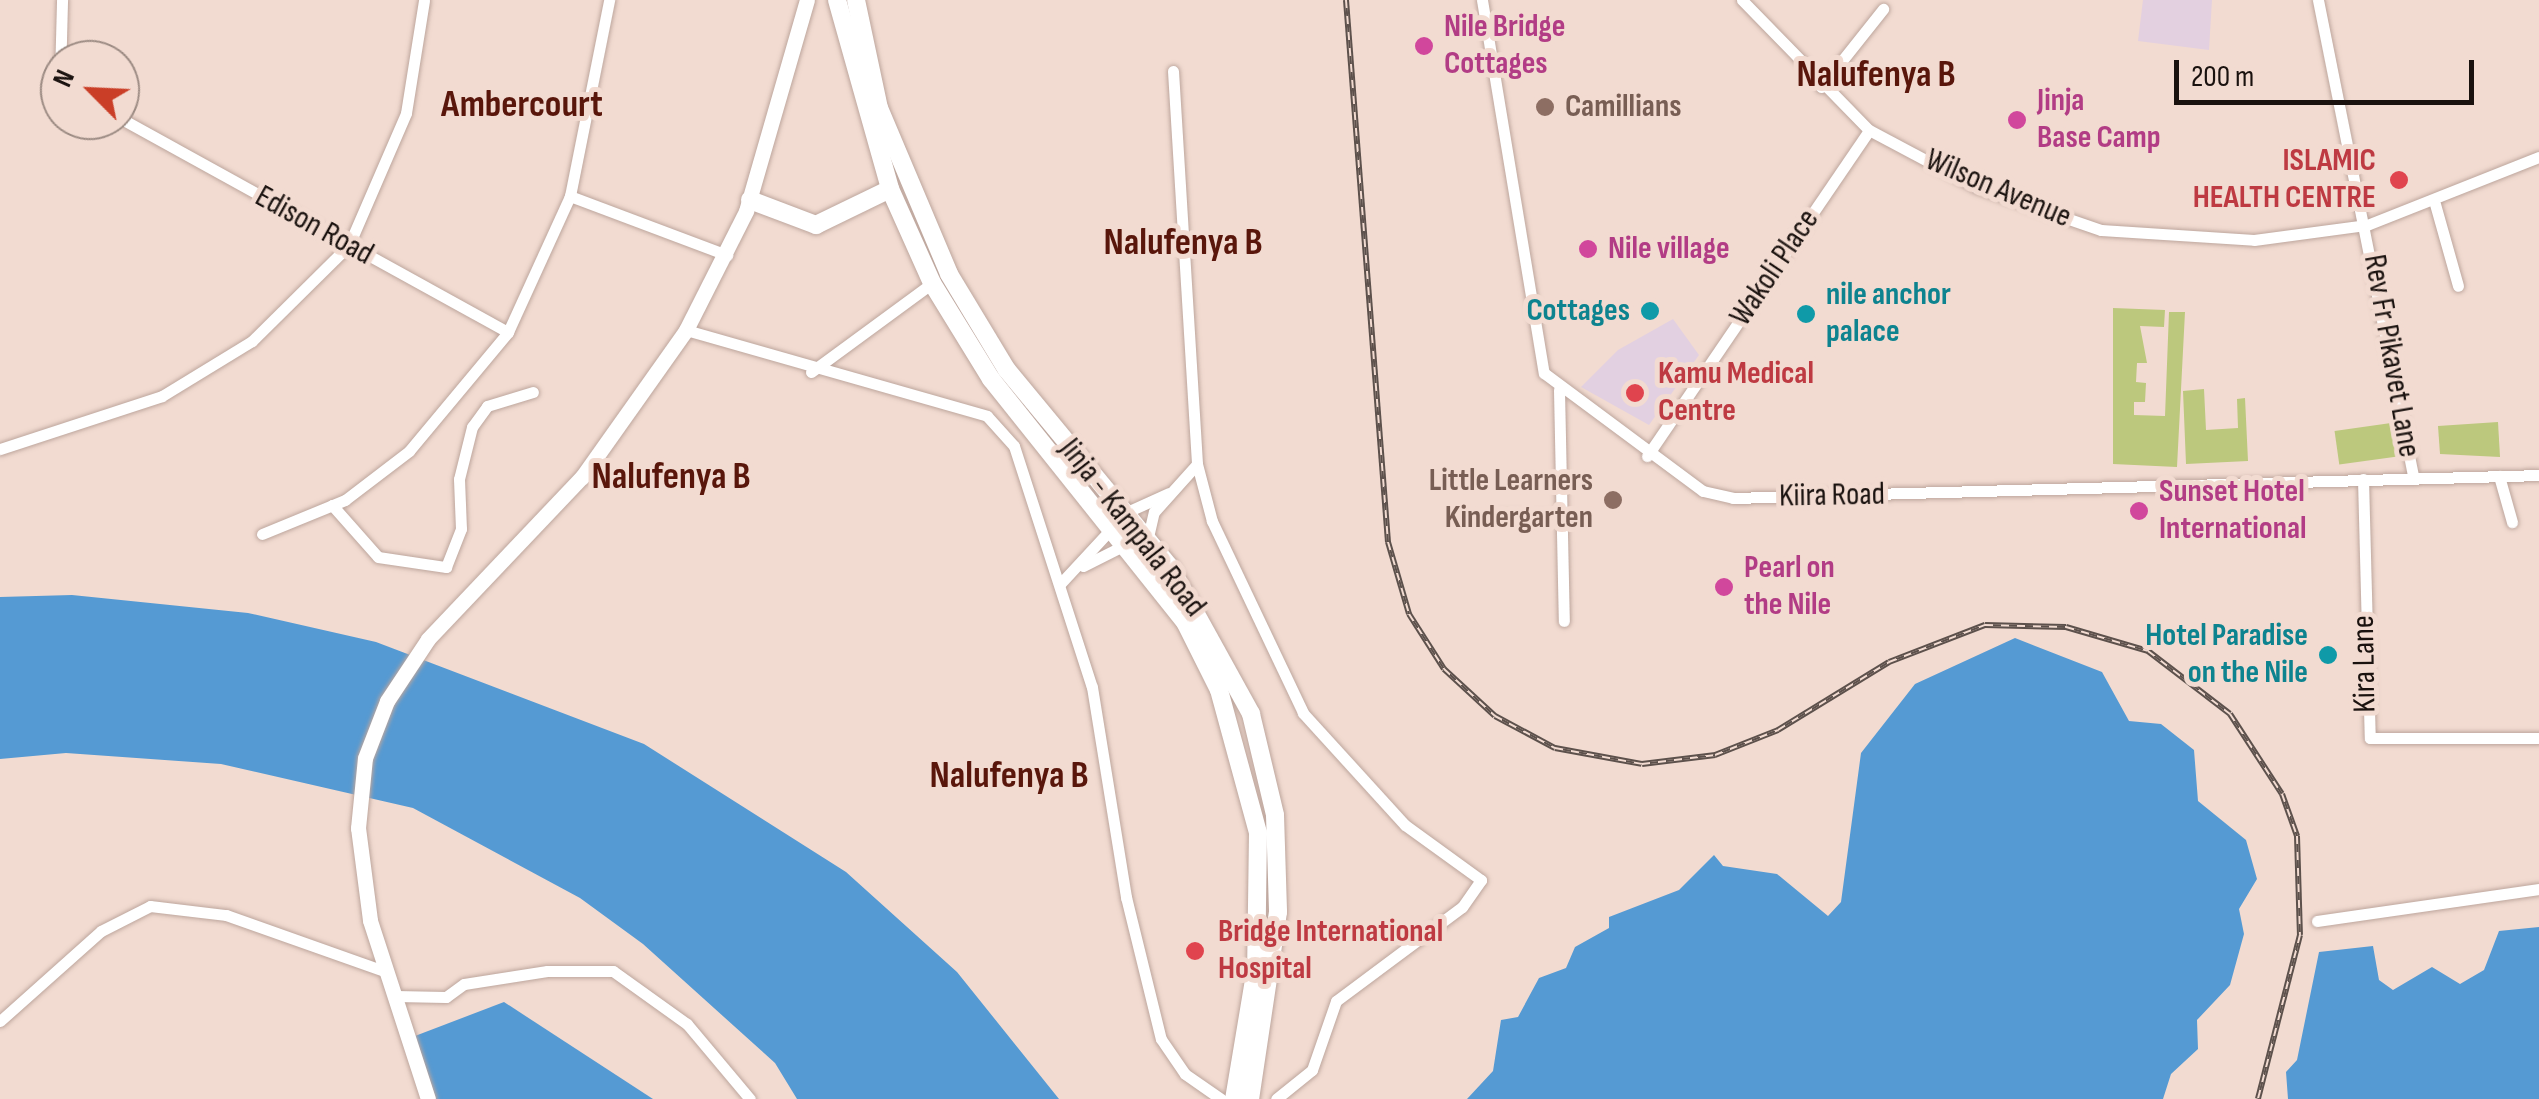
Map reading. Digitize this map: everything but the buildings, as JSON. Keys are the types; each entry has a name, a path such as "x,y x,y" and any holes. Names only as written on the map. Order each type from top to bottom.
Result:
{"highway":[{"name":"Jinja - Kampala Road","path":"837,0 890,189 932,283 991,379 1128,543 1204,656 1252,799 1258,940 1238,1096"},
{"name":"Jinja - Kampala Road","path":"856,0 879,108 949,274 1007,370 1148,538 1237,682 1272,796 1278,912 1238,1096"},
{"path":"750,200 816,225 890,189"}],"main road":[{"path":"428,1099 386,972 358,828 366,758 388,700 455,606 582,477 686,330 727,255 750,200 807,0"}],"street":[{"path":"61,40 62,0"},
{"path":"0,449 162,396 252,341 348,245 406,112 424,0"},
{"path":"262,534 332,505 408,451 508,332 570,196 609,0"},
{"name":"Kiira Road","path":"1482,0 1538,358 1559,390 1648,456 1733,498 2539,475"},
{"name":"Wilson Avenue","path":"1742,0 1820,88 1869,130 1976,187 2102,230 2254,240 2366,224 2435,204 2539,157"},
{"name":"Rev Fr Pikavet Lane","path":"2318,0 2366,224 2413,477"},
{"path":"1820,88 1883,9"},
{"path":"1173,72 1197,464 1258,632 1303,713 1405,825 1473,866 1480,889 1350,991 1328,1014 1312,1070 1276,1099"},
{"name":"Edison Road","path":"140,129 508,332"},
{"name":"Wakoli Place","path":"1648,456 1869,130"},
{"path":"570,196 727,255"},
{"path":"2435,204 2458,286"},
{"path":"810,372 932,283"},
{"path":"686,330 810,372 987,416 1014,446 1060,584 1106,749 1126,897 1162,1039 1185,1074 1238,1096"},
{"path":"1559,390 1565,518 1564,620"},
{"path":"332,505 378,557 446,567 461,530 459,479 472,427 498,400 534,392"},
{"path":"1148,538 1176,489 1197,464"},
{"path":"2499,476 2512,522"},
{"name":"Kira Lane","path":"2362,480 2370,738 2539,738"},
{"path":"1127,512 1176,489"},
{"path":"1498,516 1565,518"},
{"path":"1060,584 1113,527"},
{"path":"1078,569 1128,543"},
{"path":"2317,921 2539,889"},
{"path":"0,1021 101,932 150,906 212,911 386,972"},
{"path":"395,996 446,997 464,984 547,971 613,971 687,1024 750,1099"}],"shaded area":[{"path":"2143,0 2212,0 2209,50 2138,41"},
{"path":"1673,319 1699,355 1649,425 1581,387 1618,350"}],"green space":[{"path":"2113,308 2165,310 2164,327 2140,326 2147,363 2137,363 2136,382 2146,383 2145,402 2134,402 2134,415 2165,416 2169,312 2185,312 2177,467 2113,464"},
{"path":"2204,389 2206,430 2238,428 2237,399 2245,398 2248,461 2186,464 2183,391"},
{"path":"2498,422 2500,457 2440,454 2438,426"},
{"path":"2391,423 2396,457 2339,465 2335,431"}],"water":[{"path":"72,595 248,613 376,642 644,744 846,872 957,972 1059,1099 797,1099 775,1063 643,944 580,898 413,808 221,764 66,753 0,759 0,597"},
{"path":"2015,638 2102,672 2129,721 2161,724 2194,750 2198,801 2246,840 2257,879 2239,909 2244,934 2230,985 2197,1020 2198,1049 2171,1074 2163,1099 1467,1099 1493,1071 1501,1020 1518,1017 1539,978 1566,968 1575,947 1609,928 1609,917 1679,890 1714,855 1723,866 1777,874 1828,916 1841,902 1861,753 1915,684"},
{"path":"2539,927 2539,1099 2288,1099 2286,1072 2297,1060 2319,952 2373,946 2379,980 2393,990 2432,967 2460,984 2484,970 2499,931"},
{"path":"504,1002 653,1099 436,1099 415,1036"}],"railway":[{"path":"1346,0 1388,542 1409,614 1444,669 1495,716 1555,748 1642,764 1715,755 1778,730 1889,662 1985,625 2066,627 2148,651 2230,714 2282,794 2297,836 2300,935 2258,1099"}],"place":[{"name":"Nile Bridge Cottages","path":"1424,46"},
{"name":"Camillians","path":"1545,107"},
{"name":"Jinja Base Camp","path":"2017,120"},
{"name":"ISLAMIC HEALTH CENTRE","path":"2399,180"},
{"name":"Nile village","path":"1588,249"},
{"name":"Cottages","path":"1650,311"},
{"name":"nile anchor palace","path":"1806,314"},
{"name":"Kamu Medical Centre","path":"1635,393"},
{"name":"Little Learners Kindergarten","path":"1613,500"},
{"name":"Sunset Hotel International","path":"2139,511"},
{"name":"Pearl on the Nile","path":"1724,587"},
{"name":"Hotel Paradise on the Nile","path":"2328,655"},
{"name":"Bridge International Hospital","path":"1195,951"}],"district":[{"name":"Nalufenya B","path":"1876,75"},
{"name":"Ambercourt","path":"522,105"},
{"name":"Nalufenya B","path":"1183,243"},
{"name":"Nalufenya B","path":"671,477"},
{"name":"Nalufenya B","path":"1009,776"}]}
